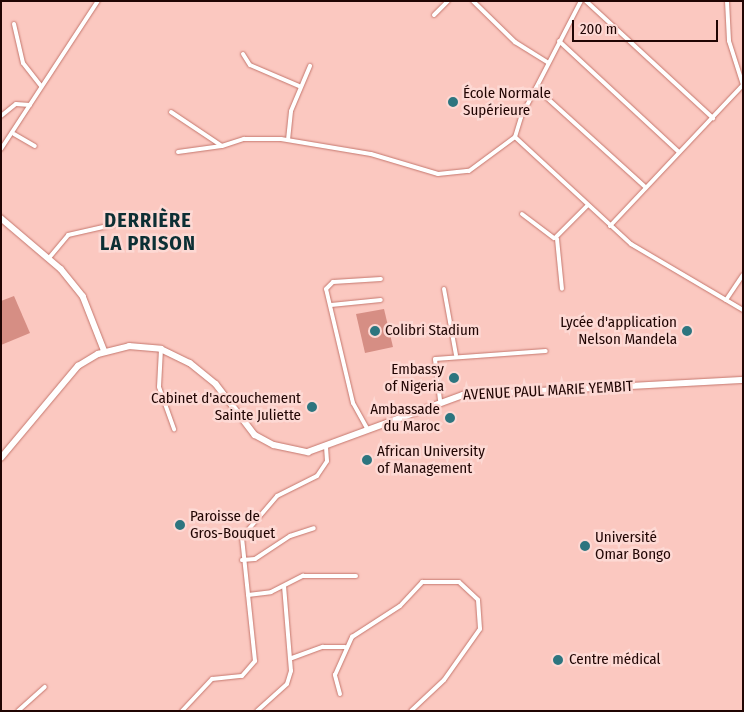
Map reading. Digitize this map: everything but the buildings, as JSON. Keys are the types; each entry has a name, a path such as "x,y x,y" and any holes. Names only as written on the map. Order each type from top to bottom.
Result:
{"main road":[{"path":"1,218 49,258 83,296 105,352"},
{"name":"AVENUE PAUL MARIE YEMBIT","path":"1,458 72,372 105,352 129,346 161,349 212,379 260,439 297,451 326,448 440,400 484,393 743,380"}],"street":[{"path":"1,149 14,134 41,86 98,1"},
{"path":"434,15 448,1"},
{"path":"473,1 515,42 548,63"},
{"path":"178,152 222,146 254,138 281,139 371,154 450,174 469,171 515,137 548,63 581,1"},
{"path":"586,1 713,118"},
{"path":"610,226 644,186 713,118 743,85 729,41 727,1"},
{"path":"14,24 23,64 41,86"},
{"path":"559,41 679,152"},
{"path":"243,54 250,65 300,86"},
{"path":"288,140 300,86 310,66"},
{"path":"536,88 644,186"},
{"path":"1,116 16,104 30,105"},
{"path":"171,112 222,146"},
{"path":"14,134 35,146"},
{"path":"515,137 610,226 644,253 743,310"},
{"path":"556,238 588,205"},
{"path":"522,214 556,238 562,289"},
{"path":"49,258 68,235 121,223"},
{"path":"726,300 743,275"},
{"path":"368,430 353,403 326,289 329,284 382,279"},
{"path":"444,289 456,355"},
{"path":"331,304 382,300"},
{"path":"161,349 160,392 174,429"},
{"path":"440,400 433,364 441,356 546,351"},
{"path":"182,711 212,679 235,678 252,667 256,648 240,546 247,528 277,496 317,476 327,461 326,448"},
{"path":"242,560 255,559 290,536 314,528"},
{"path":"248,595 284,586 310,575 356,576"},
{"path":"340,694 336,675 345,646 363,628 400,606 422,582 455,581 472,590 480,604 480,629 444,680 411,711"},
{"path":"256,711 287,684 292,658 284,586"},
{"path":"292,658 323,647 345,646"},
{"path":"18,711 45,687"}],"shaded area":[{"path":"14,296 30,333 1,345 1,301"},
{"name":"Colibri Stadium","path":"384,309 393,347 365,353 356,314"}],"place":[{"name":"École Normale Supérieure","path":"453,102"},
{"name":"Colibri Stadium","path":"375,331"},
{"name":"Lycée d'application Nelson Mandela","path":"687,331"},
{"name":"Embassy of Nigeria","path":"454,378"},
{"name":"Cabinet d'accouchement Sainte Juliette","path":"312,407"},
{"name":"Ambassade du Maroc","path":"450,418"},
{"name":"African University of Management","path":"367,460"},
{"name":"Paroisse de Gros-Bouquet","path":"180,525"},
{"name":"Université Omar Bongo","path":"585,546"},
{"name":"Centre médical","path":"558,660"}],"district":[{"name":"DERRIÈRE LA PRISON","path":"148,232"}]}
